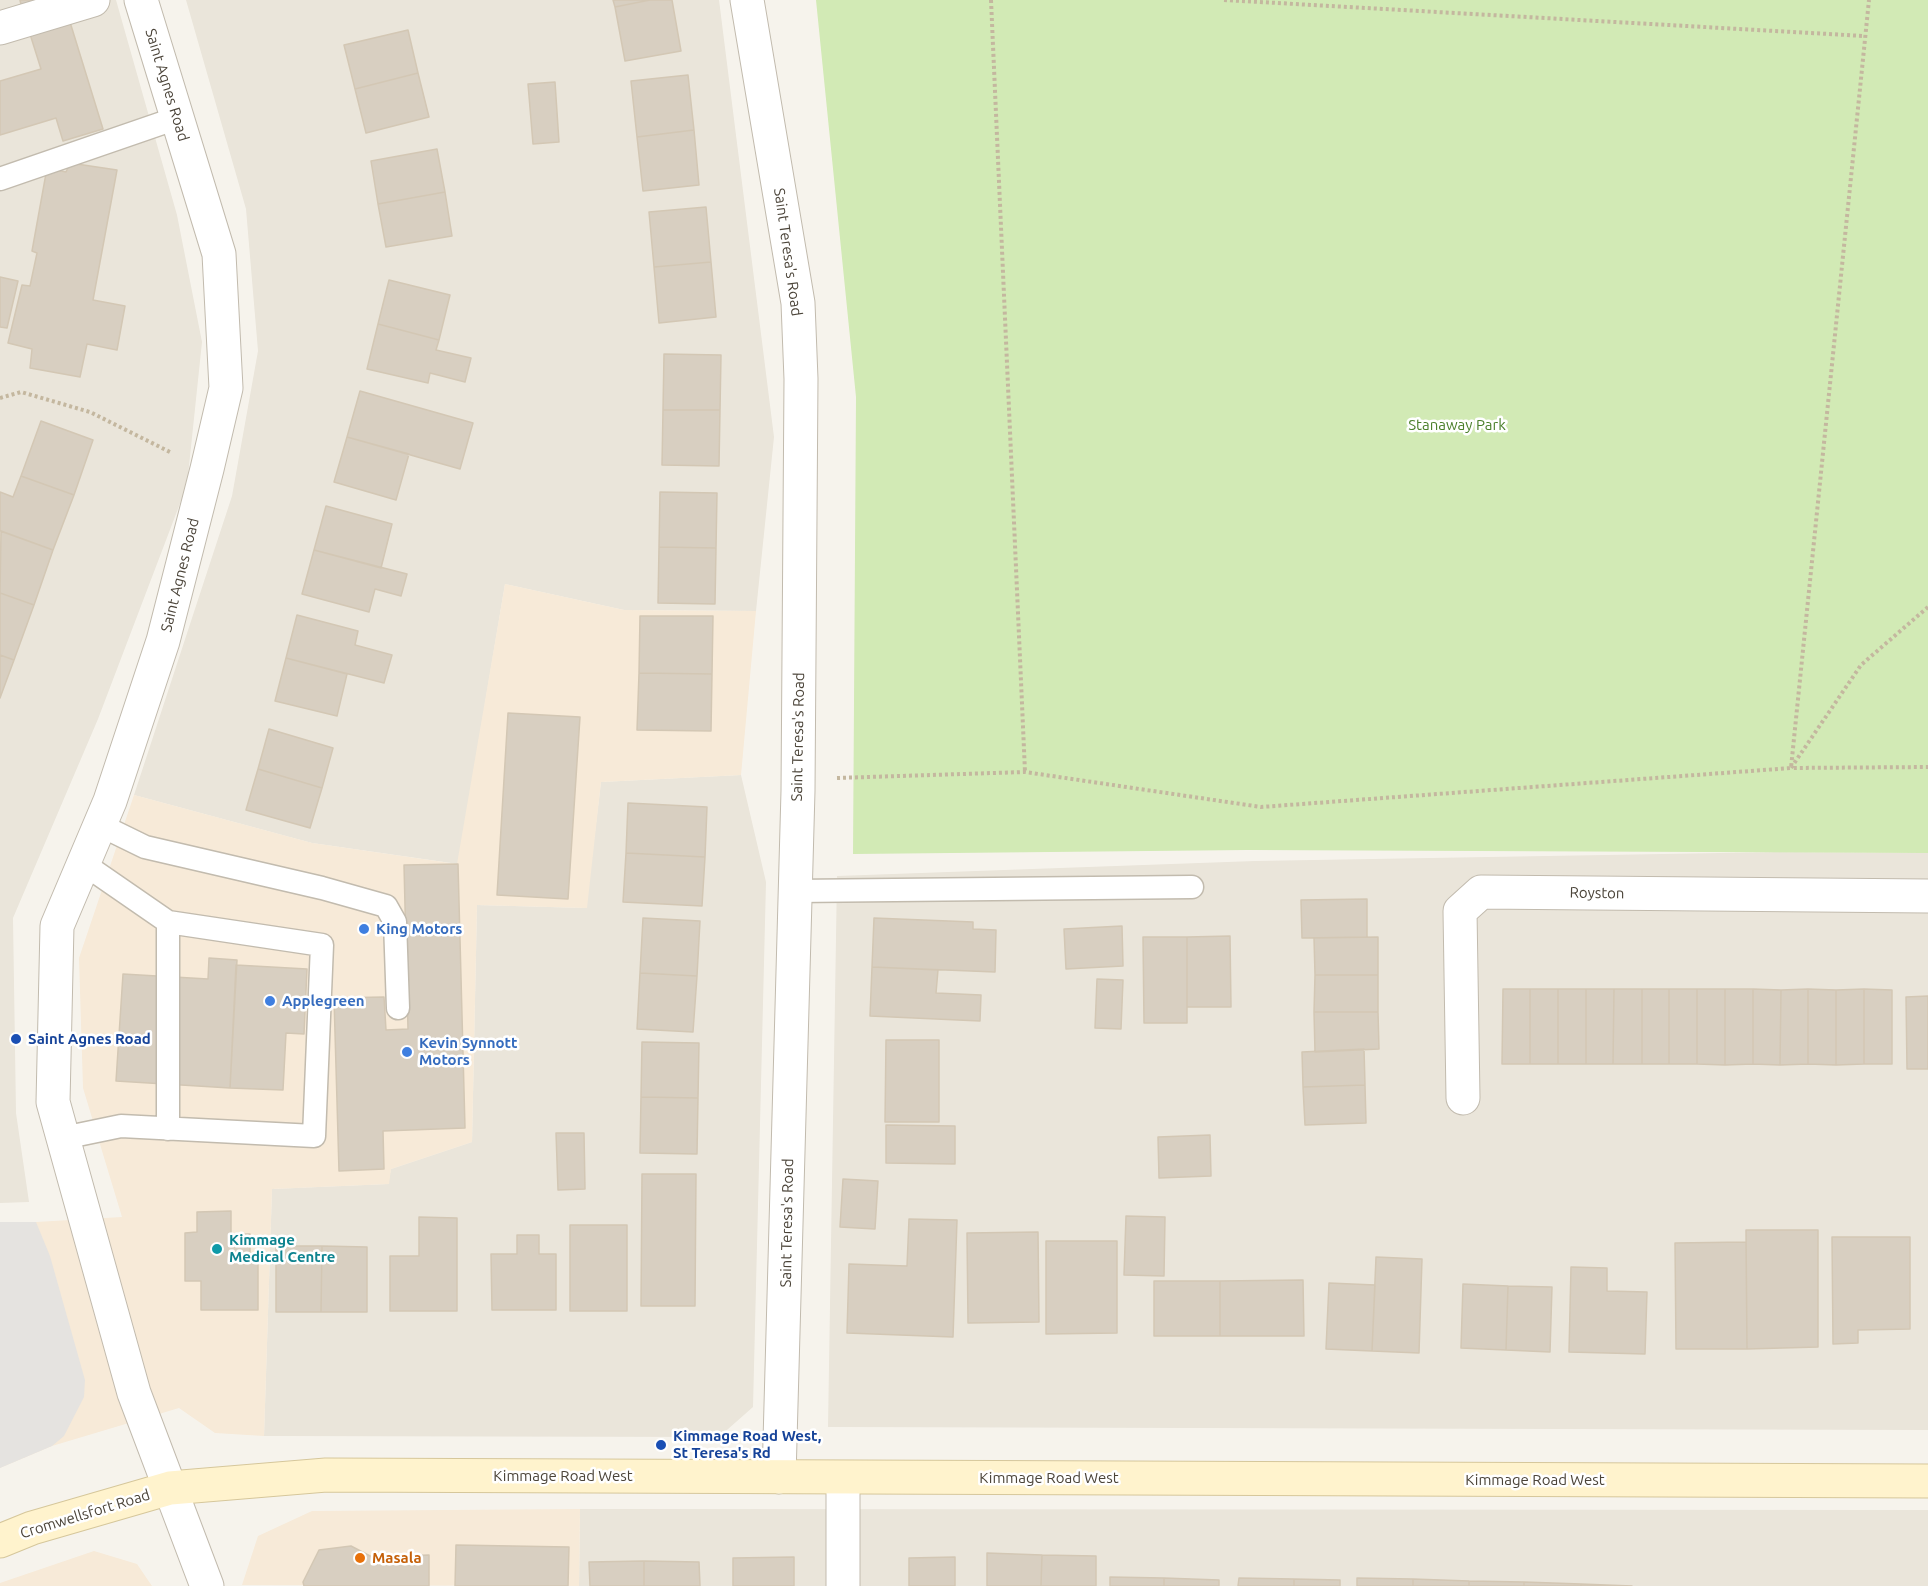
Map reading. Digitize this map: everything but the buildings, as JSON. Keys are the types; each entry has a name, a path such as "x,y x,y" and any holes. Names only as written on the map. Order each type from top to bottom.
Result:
{"main road":[{"name":"Kimmage Road West","path":"170,1488 326,1475 1928,1481"},
{"name":"Cromwellsfort Road","path":"0,1541 32,1528 170,1488"}],"street":[{"path":"0,28 93,0"},
{"name":"Saint Agnes Road","path":"141,0 219,254 226,388 163,641 110,801 57,926 53,1102 134,1393 207,1586"},
{"name":"Saint Teresa's Road","path":"747,0 798,314 801,391 798,791 779,1477"},
{"name":"Royston","path":"1463,1098 1460,911 1481,892 1928,896"},
{"path":"843,1478 843,1586"}],"lane":[{"path":"0,179 177,118"},
{"path":"100,825 145,847 322,888 386,906 395,922 398,1008"},
{"path":"63,1138 121,1126 314,1136 322,945 168,922 84,864"},
{"path":"795,891 1192,887"},
{"path":"168,922 168,1129"}],"path":[{"path":"991,0 1024,772"},
{"path":"1224,0 1864,36"},
{"path":"1791,768 1869,0"},
{"path":"0,398 21,392 90,411 173,454"},
{"path":"1791,768 1861,665 1928,606"},
{"path":"832,778 1024,772 1261,807 1791,768 1928,767"}],"shaded area":[{"path":"0,0 116,0 177,215 202,342 187,485 98,719 13,918 16,1113 29,1202 0,1203"},
{"path":"186,0 719,0 774,437 756,611 624,610 505,584 458,864 312,843 134,795 232,496 258,351 246,209"},
{"path":"505,584 624,610 756,611 741,775 601,782 587,908 477,905 472,1142 391,1169 389,1184 272,1189 264,1436 215,1433 179,1408 52,1446 0,1468 0,1222 122,1217 83,1088 79,958 134,795 312,843 457,864"},
{"path":"741,775 766,882 753,1407 719,1437 264,1436 272,1189 388,1184 391,1169 472,1142 477,905 586,908 601,782"},
{"path":"1780,852 1928,853 1928,1430 828,1427 837,876 1255,861"},
{"path":"0,1222 36,1222 50,1256 85,1380 84,1397 64,1436 52,1446 0,1468"},
{"path":"580,1509 1928,1510 1928,1586 579,1586"},
{"path":"580,1509 579,1586 242,1585 258,1536 312,1511"},
{"path":"94,1551 137,1564 152,1586 0,1586 0,1583"}],"green space":[{"name":"Stanaway Park","path":"816,0 1928,0 1928,853 1248,850 853,854 856,397"}],"place":[{"name":"King Motors","path":"364,929"},
{"name":"Applegreen","path":"270,1001"},
{"name":"Saint Agnes Road","path":"16,1039"},
{"name":"Kevin Synnott Motors","path":"407,1052"},
{"name":"Kimmage Medical Centre","path":"217,1249"},
{"name":"Kimmage Road West, St Teresa's Rd","path":"661,1445"},
{"name":"Masala","path":"360,1558"}]}
